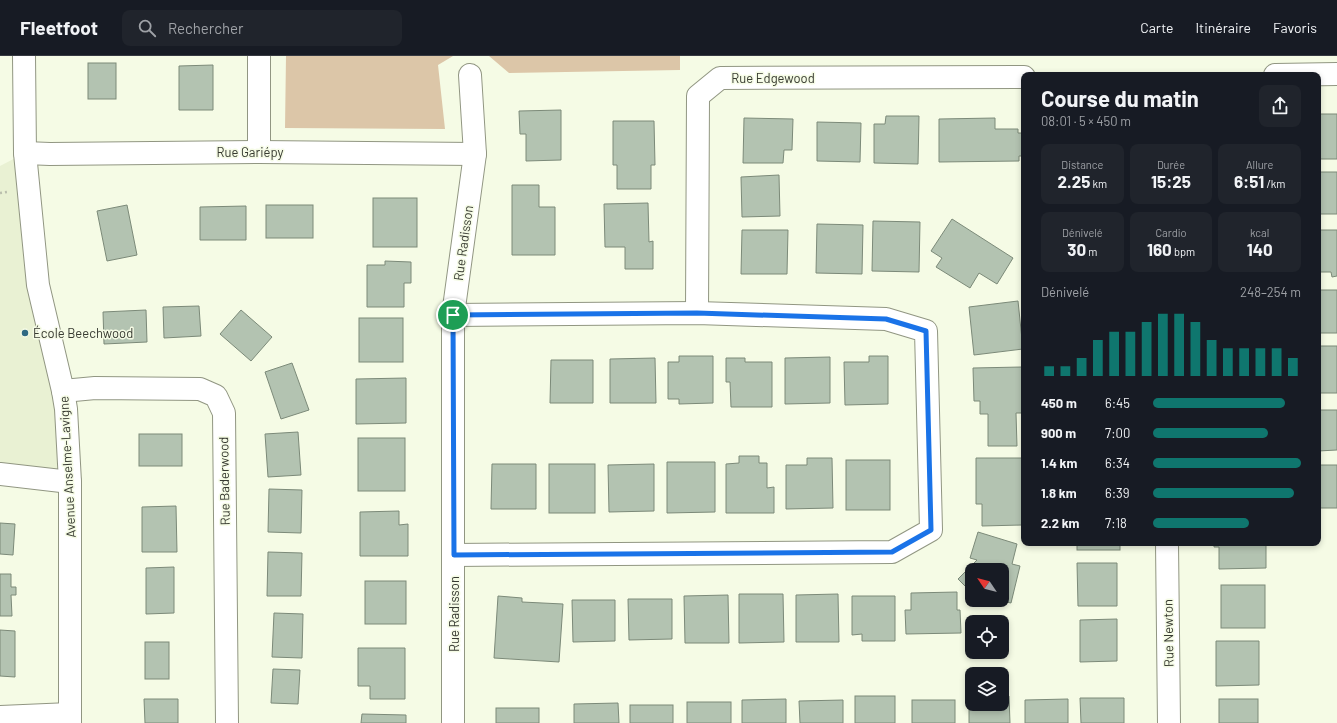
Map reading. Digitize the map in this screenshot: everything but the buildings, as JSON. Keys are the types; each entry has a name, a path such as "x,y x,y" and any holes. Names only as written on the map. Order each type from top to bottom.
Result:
{"street":[{"name":"Avenue Anselme-Lavigne","path":"0,717 70,719 70,482 66,409 63,390 38,285 25,152 24,56"},
{"path":"259,56 259,152"},
{"path":"1321,74 1337,74"},
{"name":"Rue Radisson","path":"453,723 453,315 475,154 470,75"},
{"name":"Rue Edgewood","path":"697,313 698,96 720,78 1021,77"},
{"name":"Rue Gariépy","path":"25,152 50,154 259,152 475,154"},
{"path":"453,315 697,313 886,319 926,331 931,530 892,552 454,555"},
{"name":"Rue Baderwood","path":"63,390 95,388 200,389 216,396 224,413 227,723"},
{"path":"0,474 70,482"},
{"name":"Rue Newton","path":"1167,546 1169,723"}],"shaded area":[{"path":"286,56 453,56 438,65 445,129 285,128"},
{"path":"489,56 680,56 680,70 509,73"},
{"name":"École Beechwood","path":"25,153 70,482 0,474 0,166"}],"place":[{"name":"École Beechwood","path":"25,333"}],"route":[{"path":"697,313 886,319 926,331 931,530 892,552 454,555 453,315 697,313"}]}
